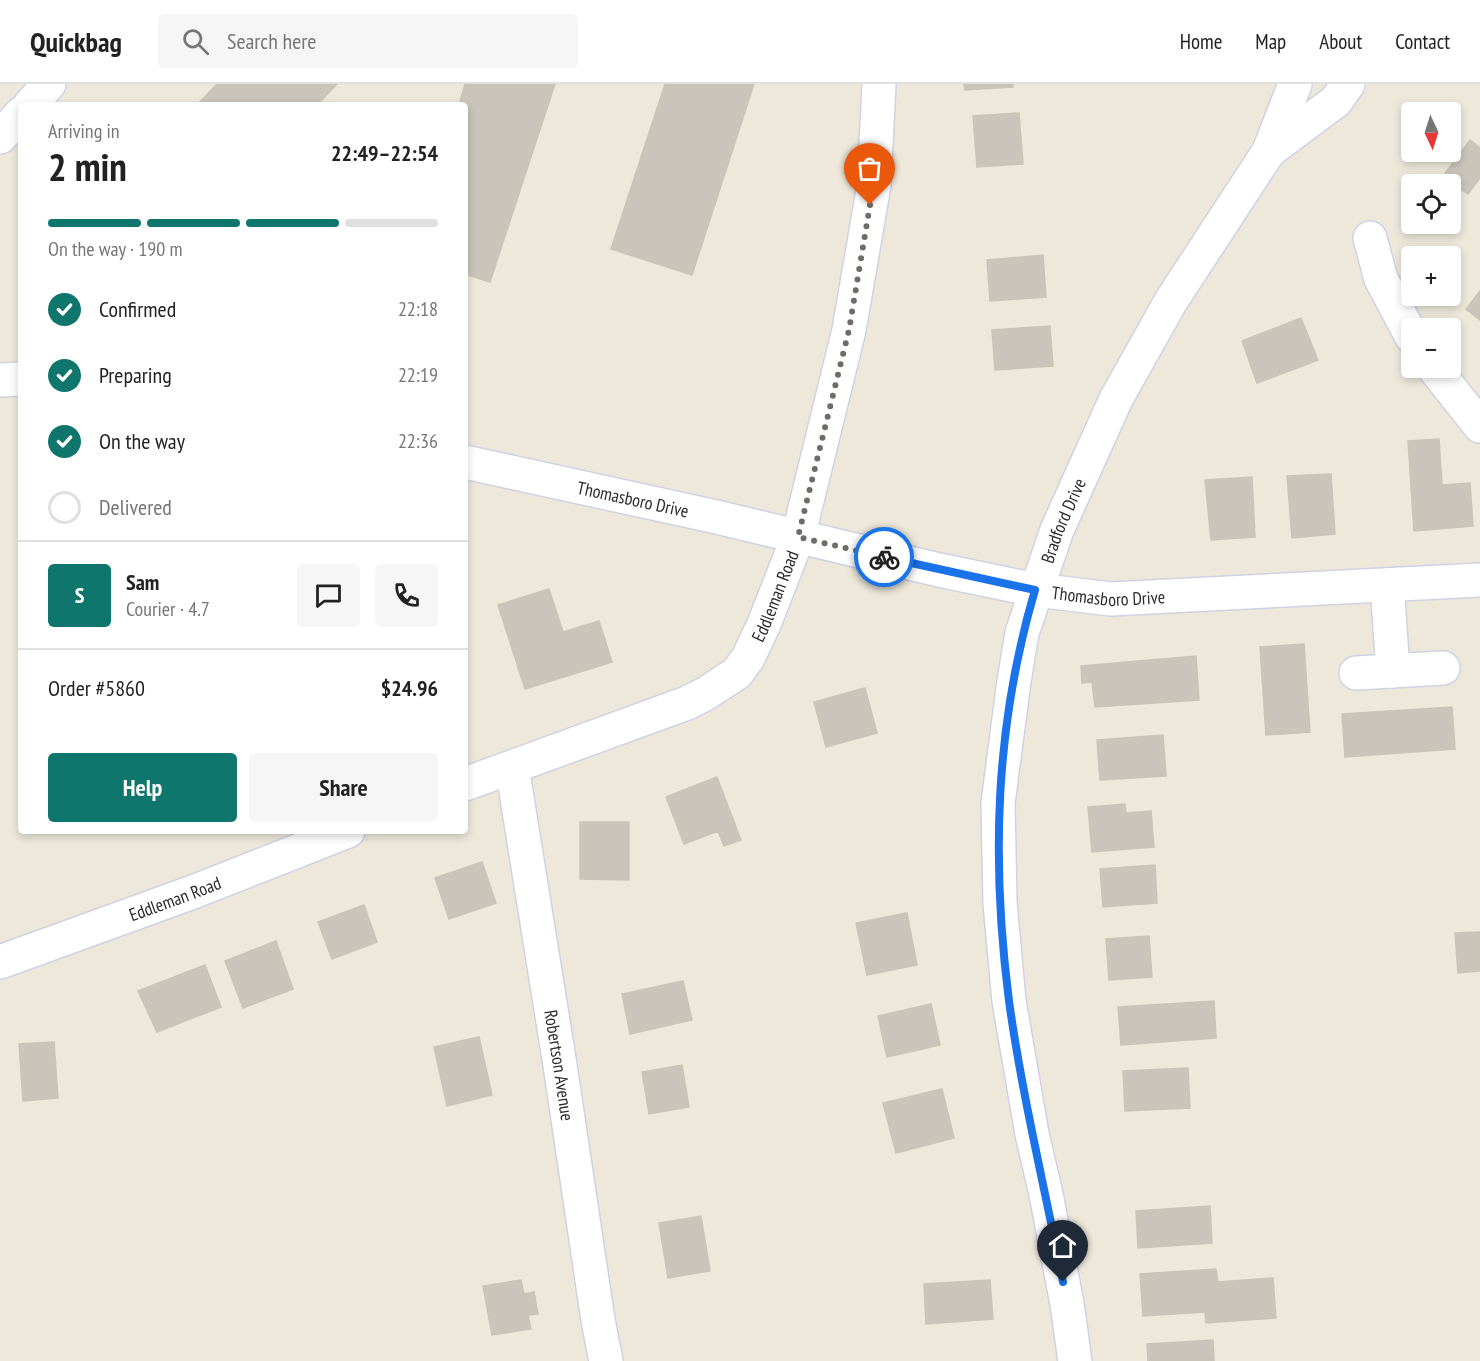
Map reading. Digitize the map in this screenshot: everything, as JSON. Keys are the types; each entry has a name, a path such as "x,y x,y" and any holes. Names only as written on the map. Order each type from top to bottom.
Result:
{"street":[{"path":"33,102 49,84"},
{"name":"Eddleman Road","path":"468,783 687,703 737,673 748,658 764,624 798,537 849,330 874,185 879,84"},
{"name":"Bradford Drive","path":"1075,1361 1067,1304 1032,1134 1011,1012 1000,903 998,843 1000,778 1022,633 1057,530 1116,399 1171,301 1269,151 1295,84"},
{"name":"Bradford Drive","path":"1269,151 1336,101 1348,84"},
{"path":"0,137 18,117"},
{"path":"1370,238 1381,279 1402,318"},
{"path":"1442,378 1480,426"},
{"path":"0,380 18,379"},
{"name":"Thomasboro Drive","path":"468,463 939,570 1035,590 1111,599 1480,580"},
{"path":"1387,585 1393,671"},
{"path":"1356,673 1443,668"},
{"name":"Robertson Avenue","path":"512,767 606,1361"},
{"name":"Eddleman Road","path":"0,962 182,896 340,834"}],"building":[{"path":"217,84 337,84 320,102 200,102"},
{"path":"465,84 555,84 490,282 468,275 468,102 460,102"},
{"path":"665,84 754,84 692,275 611,249"},
{"path":"964,84 1013,84 1013,87 965,90"},
{"path":"1019,113 1023,164 977,167 973,116"},
{"path":"1470,140 1480,148 1480,178 1468,194 1461,189 1461,174 1444,174 1454,162 1461,162 1461,152"},
{"path":"1043,255 1046,297 990,301 987,260"},
{"path":"1480,291 1480,320 1466,309"},
{"path":"1301,318 1318,360 1257,383 1242,341"},
{"path":"1050,326 1053,366 995,370 992,330"},
{"path":"1439,439 1442,485 1470,483 1473,526 1414,531 1408,441"},
{"path":"1331,474 1335,534 1292,538 1287,476"},
{"path":"1252,477 1255,537 1211,540 1205,480"},
{"path":"549,589 563,632 599,621 612,662 525,689 498,605"},
{"path":"1304,644 1310,732 1266,735 1260,647"},
{"path":"1196,656 1199,700 1095,707 1092,682 1082,683 1081,666"},
{"path":"865,688 877,733 826,747 814,702"},
{"path":"1452,707 1455,749 1345,757 1342,714"},
{"path":"1163,735 1166,776 1100,780 1097,740"},
{"path":"717,777 741,840 724,846 718,831 684,844 666,797"},
{"path":"1125,804 1126,813 1151,811 1154,847 1092,852 1088,807"},
{"path":"580,822 629,822 629,880 580,879"},
{"path":"482,862 496,903 449,919 435,878"},
{"path":"1155,865 1157,903 1103,907 1100,869"},
{"path":"364,905 377,942 332,959 318,922"},
{"path":"907,913 917,965 867,975 856,923"},
{"path":"1480,932 1480,971 1458,973 1455,933"},
{"path":"1149,936 1152,977 1109,980 1106,939"},
{"path":"276,941 293,989 243,1008 225,961"},
{"path":"205,965 221,1007 157,1032 138,991"},
{"path":"683,981 692,1020 630,1034 622,994"},
{"path":"1214,1001 1216,1038 1121,1045 1118,1007"},
{"path":"931,1004 940,1045 887,1057 878,1016"},
{"path":"479,1037 492,1095 447,1106 434,1047"},
{"path":"54,1042 58,1098 23,1101 19,1044"},
{"path":"682,1065 689,1107 649,1114 642,1072"},
{"path":"1188,1068 1190,1108 1125,1111 1123,1071"},
{"path":"942,1089 954,1138 896,1153 883,1103"},
{"path":"1210,1206 1212,1243 1138,1248 1136,1211"},
{"path":"701,1216 710,1271 668,1278 659,1223"},
{"path":"1216,1269 1218,1282 1273,1278 1276,1318 1206,1323 1205,1312 1143,1316 1140,1274"},
{"path":"521,1280 524,1294 534,1292 538,1314 528,1315 531,1329 492,1335 483,1286"},
{"path":"990,1280 993,1319 926,1324 924,1284"},
{"path":"1213,1340 1214,1361 1148,1361 1147,1344"}],"way so far":[{"path":"870,205 849,330 798,537 884,557"}],"route":[{"path":"884,557 1035,590 1022,633 1000,778 998,803 1000,903 1009,1001 1032,1134 1063,1282"}]}
